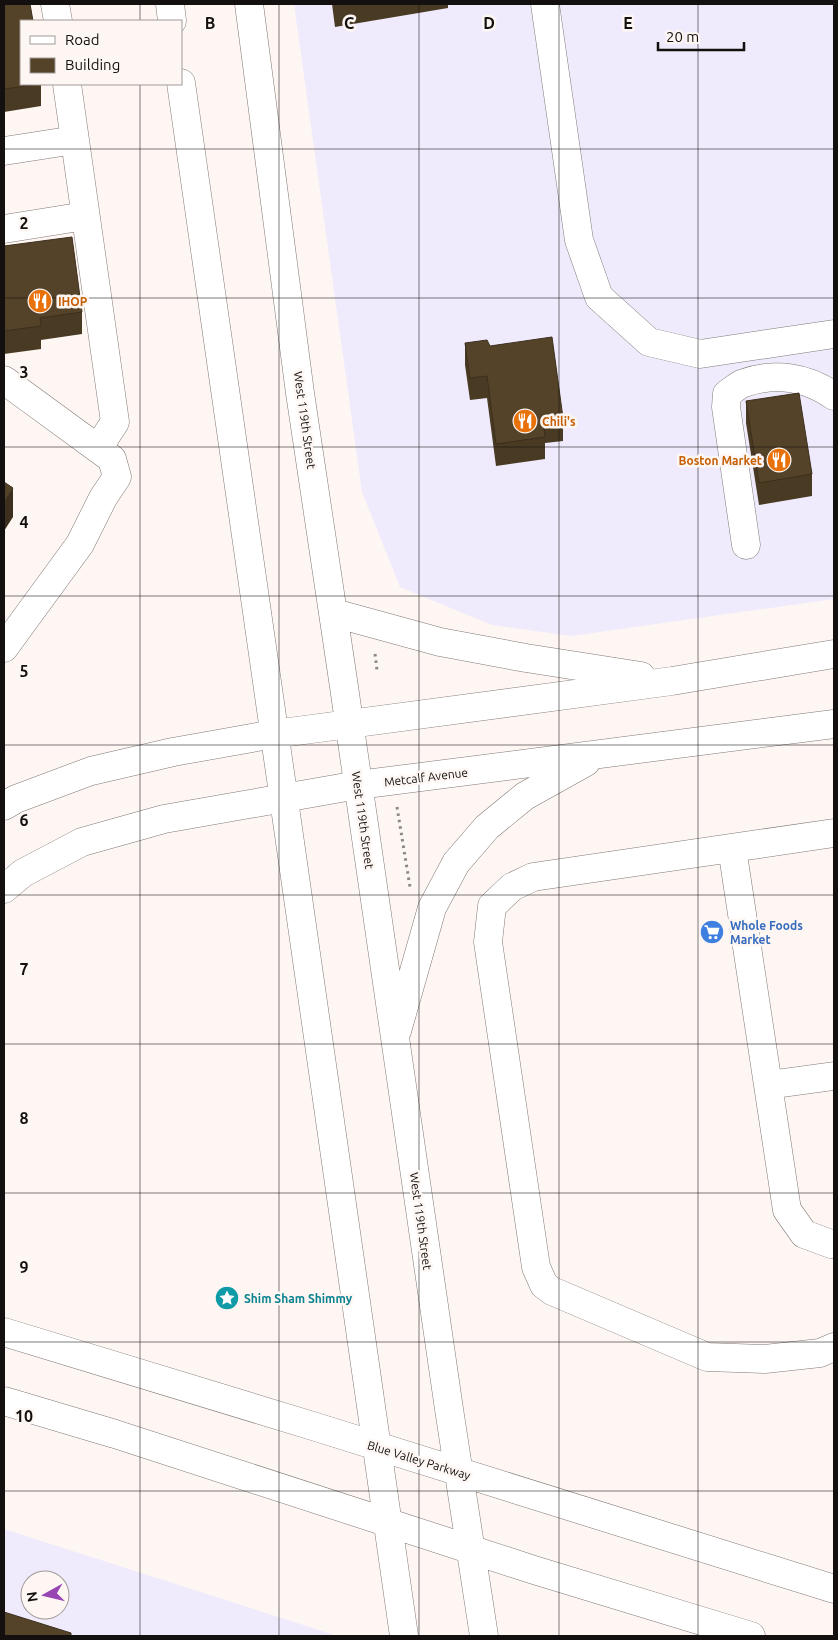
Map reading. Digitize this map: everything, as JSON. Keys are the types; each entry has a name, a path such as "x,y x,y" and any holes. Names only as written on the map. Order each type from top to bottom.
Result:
{"main road":[{"path":"55,4 58,20"},
{"path":"170,4 172,20"},
{"path":"242,4 255,41"},
{"name":"West 119th Street","path":"249,4 300,393 334,612 395,1039 484,1636"},
{"path":"545,4 579,240 599,297 649,342 700,354 834,334"},
{"path":"67,85 115,422 98,448"},
{"path":"181,85 404,1636"},
{"path":"4,151 75,140"},
{"path":"4,229 85,216"},
{"path":"746,545 726,407 727,394 743,384 776,377 798,379 821,387 834,396"},
{"path":"4,380 112,459 117,478 103,498 80,544 4,648"},
{"path":"334,612 440,642 526,658 672,681"},
{"path":"4,806 16,799 90,771 190,749 274,734 672,681 834,654"},
{"name":"Metcalf Avenue","path":"4,888 23,873 82,842 164,819 358,785 834,724"},
{"path":"395,1039 432,908 456,863 487,828 525,796 599,755"},
{"path":"834,833 533,877 512,887 492,906 488,942 536,1267 544,1286 707,1357 765,1359 820,1353 834,1347"},
{"path":"732,848 787,1210 804,1234 834,1244"},
{"path":"768,1086 834,1076"},
{"name":"Blue Valley Parkway","path":"4,1332 834,1589"},
{"path":"4,1401 125,1437 471,1550 752,1636"}],"path":[{"path":"375,654 377,670"},
{"path":"397,804 410,890"}],"shaded area":[{"path":"294,4 834,4 834,599 571,636 492,625 400,587 362,492"},
{"path":"4,1529 322,1631 336,1636 4,1636"}],"building":[{"path":"4,4 30,4 33,20 20,20 20,85 34,85 4,89"},
{"name":"IHOP","path":"72,237 82,312 40,318 41,326 4,331 4,246"},
{"name":"Chili's","path":"552,337 563,418 543,421 545,437 496,444 487,376 470,378 465,343 487,340 490,346"},
{"name":"Boston Market","path":"799,393 812,474 759,483 746,401"},
{"path":"4,482 13,488 4,502"},
{"path":"4,1612 20,1617 20,1620 30,1620 71,1633 71,1636 4,1636"}],"place":[{"name":"IHOP","path":"40,301"},
{"name":"Chili's","path":"525,421"},
{"name":"Boston Market","path":"779,460"},
{"name":"Whole Foods Market","path":"712,932"},
{"name":"Shim Sham Shimmy","path":"227,1298"}]}
